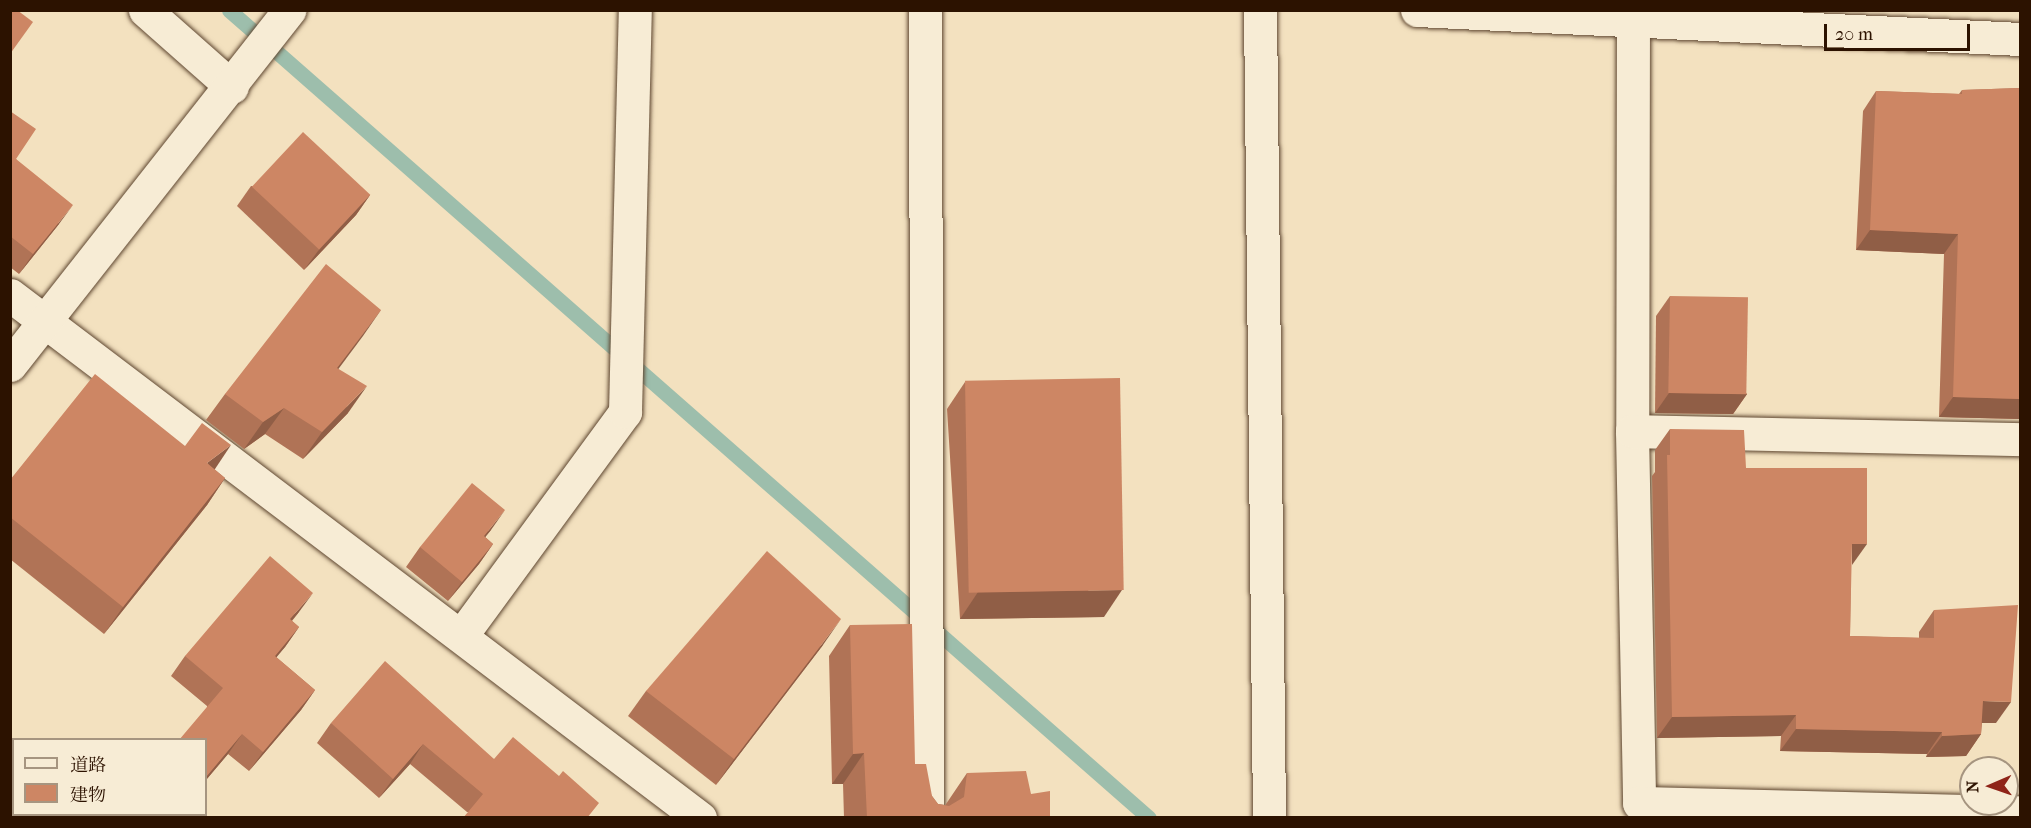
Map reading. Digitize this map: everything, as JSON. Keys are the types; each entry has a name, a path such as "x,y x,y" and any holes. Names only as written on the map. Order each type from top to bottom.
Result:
{"street":[{"path":"145,10 239,77"},
{"path":"461,636 625,412 634,10"},
{"path":"925,10 927,818"},
{"path":"1260,10 1269,818"},
{"path":"1417,10 1633,15 2020,39"},
{"path":"1633,15 1632,431 1639,803 2020,812"},
{"path":"10,365 285,16"},
{"path":"10,295 700,818"},
{"path":"1632,431 2020,439"}],"building":[{"path":"10,10 17,10 33,22 10,54"},
{"path":"2020,88 2020,399 1953,397 1958,234 1870,230 1876,91 1962,94 1962,90"},
{"path":"10,111 36,129 16,159 73,205 33,254 10,236"},
{"path":"303,132 370,195 319,250 252,187"},
{"path":"326,264 381,310 337,368 367,386 322,432 284,408 263,422 225,394"},
{"path":"1670,296 1748,297 1746,394 1668,393"},
{"path":"95,374 185,446 202,423 231,445 207,463 225,478 123,607 10,517 10,480"},
{"path":"1120,378 1124,590 969,593 965,381"},
{"path":"1670,429 1744,430 1746,468 1867,468 1867,544 1852,544 1850,636 1934,638 1934,610 2018,605 2011,702 1983,701 1981,734 1942,736 1942,732 1796,729 1796,715 1672,717 1667,455 1670,455"},
{"path":"472,483 505,510 484,536 493,544 462,582 420,547"},
{"path":"767,551 841,619 734,759 646,691"},
{"path":"270,556 313,593 290,619 299,627 275,656 315,690 263,752 242,734 207,776 207,738 181,738 223,688 185,656"},
{"path":"912,624 915,764 926,764 932,796 938,804 949,806 964,797 967,773 1026,771 1031,794 1050,791 1050,818 867,818 864,753 853,754 850,625"},
{"path":"385,661 494,759 513,737 559,776 563,771 599,803 587,818 463,818 483,794 423,744 393,779 331,723"},
{"path":"115,816 174,816 174,818 115,818"}],"waterway":[{"path":"229,10 1149,818"}]}
